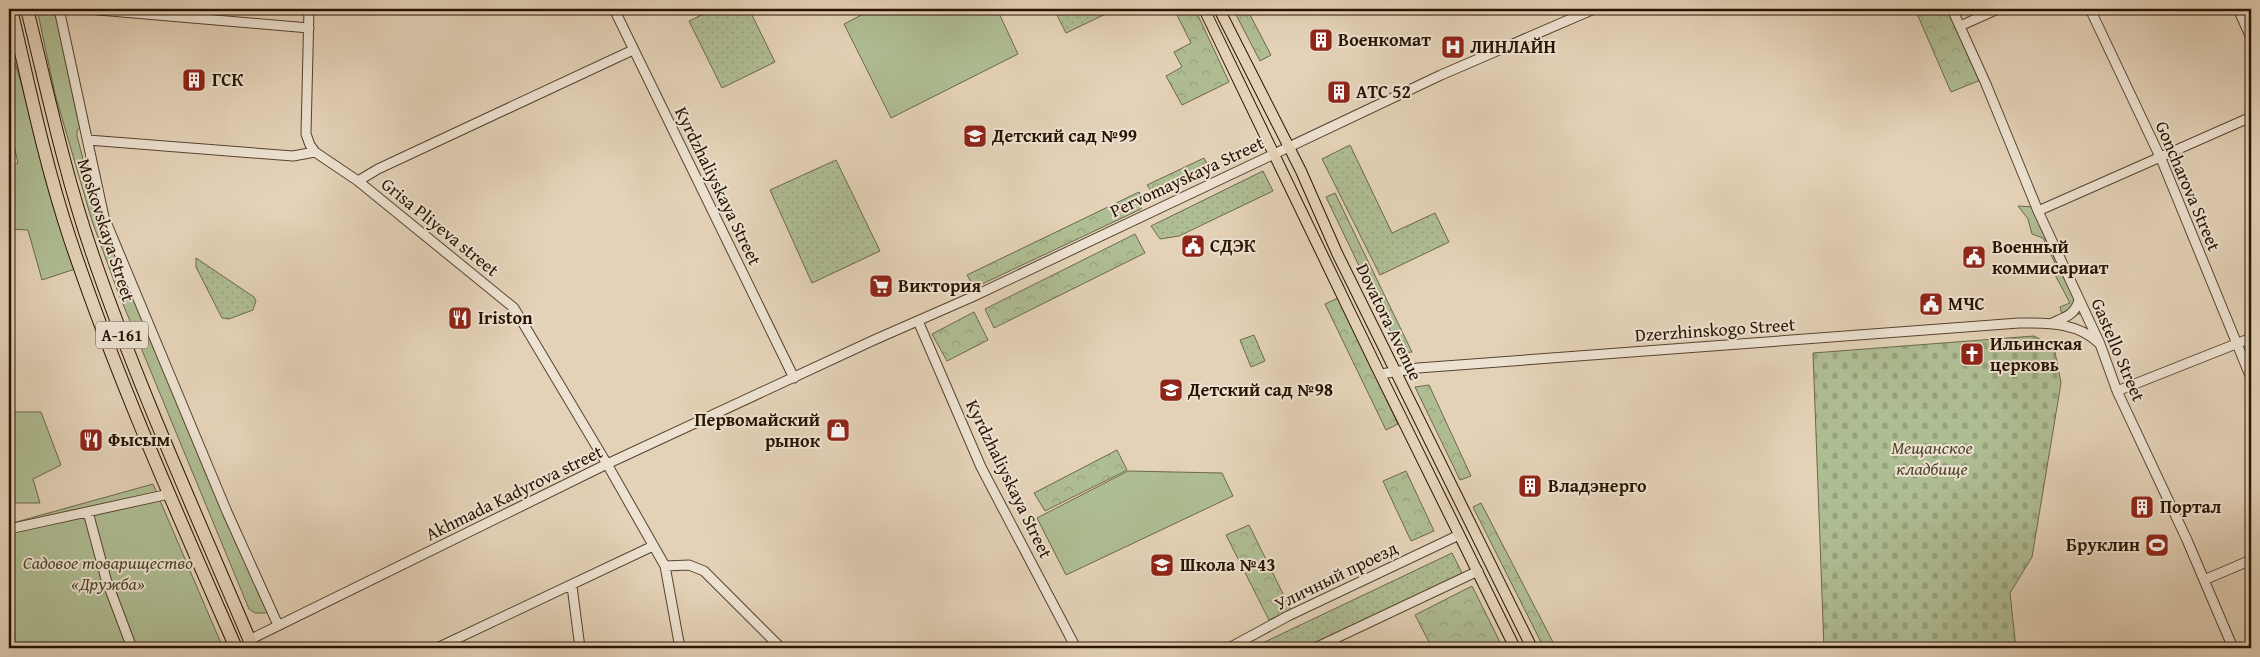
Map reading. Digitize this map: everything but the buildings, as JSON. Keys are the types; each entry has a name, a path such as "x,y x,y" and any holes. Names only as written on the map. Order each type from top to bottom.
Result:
{"highway":[{"name":"Moskovskaya Street","path":"11,9 34,107 70,238 129,397 236,648"},
{"name":"Moskovskaya Street","path":"27,9 59,140 96,263 155,417 251,644"}],"main road":[{"name":"Dovatora Avenue","path":"1204,9 1459,535 1516,648"},
{"name":"Dovatora Avenue","path":"1219,9 1289,147 1337,253 1532,648"}],"street":[{"path":"59,9 104,217 227,512 278,625"},
{"path":"87,9 309,28"},
{"path":"88,140 293,156 315,152 310,146 306,134 309,9"},
{"name":"Kyrdzhaliyskaya Street","path":"614,9 794,378"},
{"name":"Pervomayskaya Street","path":"794,378 1441,75 1594,9"},
{"name":"Gastello Street","path":"1952,9 1986,84 2038,211 2100,344 2117,391 2204,580 2233,648"},
{"path":"1960,26 1998,9"},
{"name":"Goncharova Street","path":"2090,9 2160,156 2251,378"},
{"path":"2238,9 2251,38"},
{"path":"358,181 378,169 633,50"},
{"path":"2038,211 2251,117"},
{"name":"Grisa Pliyeva street","path":"315,152 358,181 514,308 665,566"},
{"name":"Dzerzhinskogo Street","path":"2052,323 2075,312 2079,300"},
{"name":"Kyrdzhaliyskaya Street","path":"918,321 981,467 1076,648"},
{"name":"Dzerzhinskogo Street","path":"1381,374 1418,368 2000,324 2052,323 2084,332 2100,344"},
{"path":"2117,391 2251,338"},
{"name":"Akhmada Kadyrova street","path":"251,644 278,625 393,571 607,464 794,378"},
{"path":"9,529 169,494"},
{"path":"88,512 106,579 132,648"},
{"name":"Уличный проезд","path":"1229,648 1288,616 1459,535"},
{"path":"438,648 653,546"},
{"path":"2204,580 2251,560"},
{"path":"680,648 665,566 689,565 704,571 781,648"},
{"path":"1315,648 1478,571"},
{"path":"572,586 580,648"}],"green space":[{"path":"37,9 55,9 82,124 77,131 77,136 99,220 104,220 269,610 266,613 255,613 249,609 118,292 92,221 55,94"},
{"path":"714,9 749,9 775,62 722,88 689,21"},
{"path":"873,9 997,9 1018,54 891,118 844,24"},
{"path":"1054,9 1116,9 1066,33"},
{"path":"1174,9 1195,9 1229,82 1182,105 1166,76 1182,67 1174,52 1191,43"},
{"path":"1233,9 1247,9 1271,55 1260,61"},
{"path":"1915,9 1953,9 1983,79 1951,92"},
{"path":"9,48 12,52 75,269 42,280 28,230 10,229 9,224 9,167 18,163 9,124"},
{"path":"1350,145 1392,233 1435,213 1449,242 1380,275 1322,159"},
{"path":"1204,158 1210,170 1160,195 1153,194 1147,185"},
{"path":"836,160 880,251 812,283 770,190"},
{"path":"1263,171 1273,191 1179,236 1160,239 1151,226"},
{"path":"1139,192 1143,200 1141,209 980,285 971,282 967,275"},
{"path":"1335,193 1412,352 1401,353 1326,197"},
{"path":"2018,206 2035,207 2085,305 2080,314 2062,315 2060,307 2070,303 2053,271 2055,263 2043,238 2032,234 2028,219"},
{"path":"1135,234 1145,253 994,328 985,309"},
{"path":"196,258 254,297 256,301 253,310 229,319 222,318 196,267"},
{"path":"1338,298 1398,424 1386,430 1325,304"},
{"path":"974,312 988,340 947,361 932,334"},
{"path":"1254,335 1265,361 1251,367 1240,340"},
{"name":"Мещанское кладбище","path":"2034,336 2054,347 2061,383 2032,557 2010,593 2016,648 1824,648 1813,353"},
{"path":"1429,385 1471,476 1460,480 1415,387"},
{"path":"9,412 41,412 61,465 33,479 40,503 9,503"},
{"path":"1117,450 1127,470 1045,511 1034,493"},
{"path":"1128,471 1222,473 1233,496 1066,575 1037,518"},
{"path":"1406,471 1434,531 1411,541 1383,481"},
{"name":"Садовое товарищество «Дружба»","path":"153,484 223,648 9,648 9,524"},
{"path":"1481,503 1556,648 1544,648 1473,507"},
{"path":"1249,525 1291,610 1269,620 1226,535"},
{"path":"1452,553 1463,575 1310,648 1252,648"},
{"path":"1472,586 1503,648 1432,648 1415,615"}],"place":[{"name":"Военкомат","path":"1321,40"},
{"name":"ЛИНЛАЙН","path":"1453,47"},
{"name":"ГСК","path":"194,80"},
{"name":"АТС 52","path":"1339,92"},
{"name":"Детский сад №99","path":"975,136"},
{"name":"СДЭК","path":"1193,246"},
{"name":"Военный коммисариат","path":"1974,257"},
{"name":"Виктория","path":"881,286"},
{"name":"МЧС","path":"1931,304"},
{"name":"Iriston","path":"460,318"},
{"name":"Ильинская церковь","path":"1972,354"},
{"name":"Детский сад №98","path":"1171,390"},
{"name":"Первомайский рынок","path":"838,430"},
{"name":"Фысым","path":"91,440"},
{"name":"Владэнерго","path":"1530,486"},
{"name":"Портал","path":"2142,507"},
{"name":"Бруклин","path":"2157,545"},
{"name":"Школа №43","path":"1162,565"}]}
